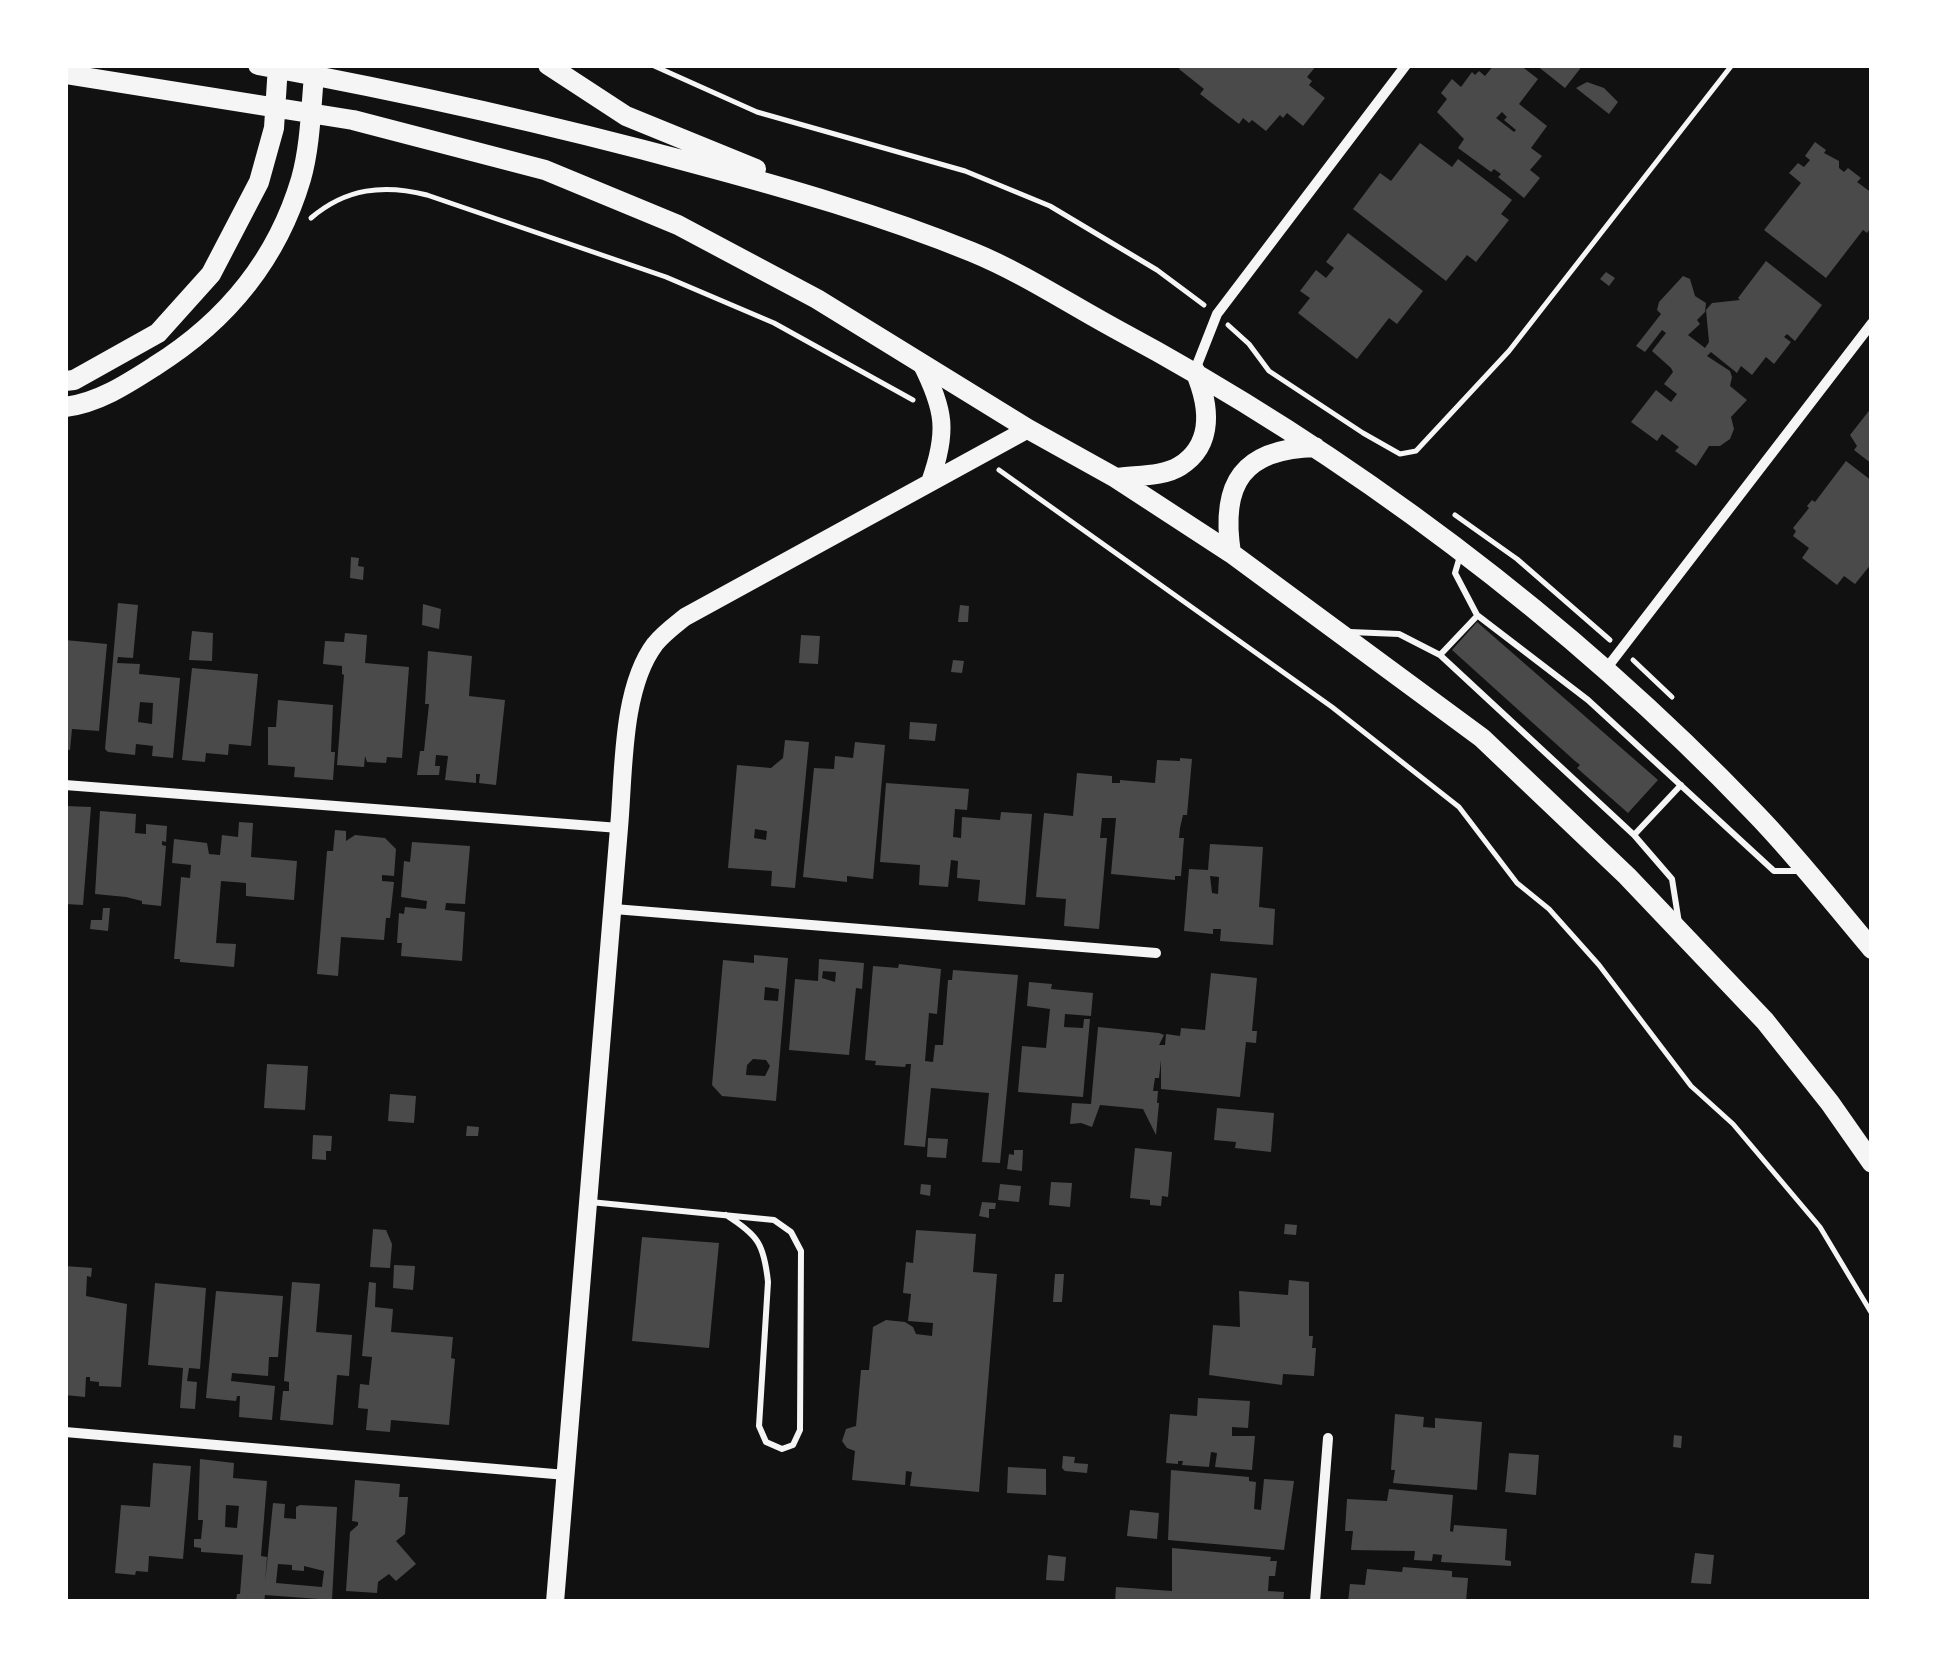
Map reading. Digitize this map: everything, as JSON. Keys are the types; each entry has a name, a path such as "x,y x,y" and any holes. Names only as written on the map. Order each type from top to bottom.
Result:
{"main road":[{"path":"258,65 571,130 817,196"},
{"path":"65,381 74,380 158,333 211,274 259,182 274,128 278,65"},
{"path":"65,407 80,405 122,387 188,346 246,291 287,217 302,176 315,65"},
{"path":"548,65 626,116 817,196 976,254 1195,372 1315,447 1460,553 1605,670 1756,814 1872,949"},
{"path":"69,75 354,120 545,170 678,224 817,300 1116,478 1231,553 1482,738 1627,876 1765,1021 1830,1102 1872,1163"},
{"path":"1116,478 1179,467 1198,448 1206,432 1208,412 1195,372"},
{"path":"1231,553 1227,526 1229,498 1242,473 1263,455 1315,447"}],"street":[{"path":"1195,372 1217,314 1406,65"},
{"path":"1605,670 1872,323"},
{"path":"921,363 938,396 944,438 930,482"},
{"path":"555,1602 619,828 631,703 640,673 656,643 684,617 1028,428"},
{"path":"65,785 619,828"},
{"path":"614,909 1156,953"},
{"path":"65,1432 566,1474"},
{"path":"1315,1602 1328,1438"}],"lane":[{"path":"1460,553 1455,573 1478,615 1588,700 1774,871 1805,871"},
{"path":"1440,655 1478,615"},
{"path":"1339,631 1399,634 1440,655 1634,834 1672,878 1680,932"},
{"path":"1634,834 1681,786"},
{"path":"589,1202 726,1215 774,1220 792,1232 801,1251 800,1430 793,1444 782,1449 766,1442 759,1426 766,1261 761,1244 750,1230 726,1215"}],"path":[{"path":"652,65 757,112 965,171 1050,206 1158,270 1217,314 1249,344 1269,371 1400,454 1416,450 1432,437 1509,351 1732,65"},
{"path":"302,232 326,206 361,192 398,188 427,195 523,226 720,300 852,364 942,417"},
{"path":"991,448 998,469 1332,707 1459,807 1517,883 1549,910 1599,965 1691,1086 1733,1124 1820,1228 1872,1314"},
{"path":"1454,514 1517,559 1685,710"}],"building":[{"path":"1182,65 1317,65 1307,77 1312,81 1309,85 1325,98 1303,126 1287,113 1283,118 1280,115 1266,131 1252,120 1249,123 1243,118 1239,124 1200,94 1204,89 1179,69"},
{"path":"1494,65 1520,65 1538,79 1519,104 1547,126 1531,148 1542,156 1530,170 1540,178 1524,198 1498,177 1501,174 1494,169 1491,172 1458,148 1464,139 1437,112 1447,99 1441,93 1452,79 1461,87 1472,72 1475,75 1479,71 1485,76","holes":["1502,112 1507,117 1504,120 1514,132 1496,118"]},
{"path":"1536,65 1583,65 1565,88"},
{"path":"1587,82 1604,88 1618,102 1609,114 1576,88"},
{"path":"1815,142 1826,150 1824,153 1839,161 1844,172 1848,168 1861,178 1857,182 1872,193 1872,226 1867,233 1863,230 1826,278 1764,230 1801,183 1789,173 1798,163 1804,167 1810,160 1805,156"},
{"path":"1420,143 1452,167 1458,159 1512,200 1501,214 1509,220 1476,262 1467,255 1446,281 1353,209 1380,173 1391,181"},
{"path":"1348,233 1423,291 1397,324 1389,318 1357,359 1298,313 1310,298 1300,291 1316,270 1326,278 1334,268 1326,262"},
{"path":"1766,261 1822,305 1795,341 1787,334 1784,337 1791,342 1774,364 1766,357 1752,375 1741,366 1737,373 1711,352 1707,356 1730,371 1730,386 1747,400 1731,417 1734,429 1730,439 1720,446 1709,446 1696,466 1675,451 1679,447 1662,434 1657,441 1631,422 1656,390 1671,402 1677,394 1664,384 1673,372 1671,368 1652,351 1666,333 1662,330 1645,352 1636,346 1661,314 1657,310 1659,302 1683,276 1690,279 1695,296 1706,303 1705,312 1697,320 1700,324 1688,335 1705,348 1709,342 1706,310 1712,303 1740,300"},
{"path":"1606,272 1615,278 1609,286 1600,279"},
{"path":"1872,407 1872,464 1854,450 1857,446 1850,435"},
{"path":"1846,461 1872,481 1872,563 1855,584 1844,576 1837,585 1802,558 1809,548 1793,536 1793,528"},
{"path":"351,557 359,558 358,566 364,567 363,580 350,578"},
{"path":"118,603 138,605 133,658 118,657 117,663 140,664 139,674 180,678 173,758 152,756 153,746 136,744 135,755 105,749","holes":["140,702 153,703 152,724 138,722"]},
{"path":"423,604 441,609 439,629 422,625"},
{"path":"960,605 969,606 968,622 958,622"},
{"path":"1477,622 1658,780 1628,813 1452,650"},
{"path":"192,631 213,633 212,661 189,660"},
{"path":"345,633 367,635 365,663 409,667 402,758 387,757 386,763 367,762 365,756 364,767 337,765 344,675 342,666 323,664 325,641 344,642"},
{"path":"801,635 820,636 818,664 799,663"},
{"path":"65,640 107,644 99,731 72,729 70,750 65,749"},
{"path":"428,651 472,656 469,696 505,700 496,785 479,783 480,774 476,774 476,783 445,780 448,756 436,755 439,775 417,775 429,704 425,704"},
{"path":"953,660 964,661 962,673 951,672"},
{"path":"192,668 258,674 251,746 229,744 228,755 206,753 205,762 182,760"},
{"path":"278,700 333,705 333,780 294,777 295,767 268,765 268,727 276,727"},
{"path":"910,722 937,724 935,741 909,739"},
{"path":"785,740 809,742 795,888 771,886 772,871 728,868 737,765 771,768 783,758","holes":["755,829 767,831 766,840 754,838"]},
{"path":"855,742 885,745 873,879 847,876 847,882 803,877 814,768 834,769 835,756 853,758"},
{"path":"1192,759 1187,815 1183,815 1179,838 1184,838 1181,876 1175,876 1175,880 1111,874 1116,818 1102,818 1100,838 1107,838 1099,929 1064,926 1066,899 1036,897 1044,813 1073,816 1077,773 1112,776 1112,783 1155,783 1157,760"},
{"path":"886,783 969,789 967,810 955,809 953,837 961,838 962,817 1000,820 1001,812 1032,814 1025,905 978,901 980,880 957,878 958,861 951,860 948,887 919,885 920,865 880,862"},
{"path":"65,806 91,807 83,905 65,904"},
{"path":"100,811 136,814 135,833 146,834 146,824 167,826 166,842 162,841 166,846 161,906 95,894"},
{"path":"239,822 253,823 251,857 297,861 294,900 246,896 246,883 221,881 216,943 236,944 234,967 180,962 174,959 181,877 190,878 191,865 172,863 174,839 207,843 209,854 220,855 222,835 238,837"},
{"path":"335,830 346,831 346,841 355,835 385,838 396,849 394,876 382,875 382,881 394,882 384,940 341,937 338,976 317,974 327,851 333,851"},
{"path":"412,842 470,846 465,904 446,903 445,910 465,912 462,961 401,956 402,943 397,943 399,913 404,914 405,907 426,909 427,901 401,897 404,861 410,862"},
{"path":"1210,844 1263,847 1259,907 1275,909 1273,945 1220,941 1221,929 1213,929 1213,934 1184,931 1189,869 1208,870","holes":["1210,876 1219,877 1218,894 1212,893"]},
{"path":"103,908 110,908 108,931 90,929 91,920 102,920"},
{"path":"754,955 788,958 776,1101 722,1096 712,1085 723,960 754,963","holes":["765,987 779,989 778,1001 764,1000","753,1059 766,1060 770,1066 765,1076 746,1075 747,1065"]},
{"path":"819,959 864,963 862,989 856,988 849,1055 789,1050 795,979 818,981","holes":["823,971 836,972 835,982 822,978"]},
{"path":"899,964 941,969 937,1014 929,1013 925,1061 933,1062 935,1045 943,1045 948,980 952,980 953,970 1018,975 1000,1163 982,1162 989,1093 931,1088 925,1147 904,1145 911,1064 875,1065 876,1061 865,1060 873,966 898,968"},
{"path":"1211,973 1257,978 1252,1031 1257,1031 1256,1043 1246,1042 1240,1097 1161,1089 1161,1060 1153,1091 1158,1091 1159,1103 1156,1135 1143,1109 1100,1105 1092,1127 1070,1124 1072,1103 1091,1104 1098,1027 1159,1033 1164,1035 1159,1045 1165,1045 1166,1034 1180,1036 1181,1028 1205,1030"},
{"path":"1029,982 1052,984 1051,989 1093,993 1091,1016 1065,1014 1064,1027 1083,1028 1084,1019 1090,1019 1083,1097 1018,1092 1022,1046 1046,1048 1050,1009 1027,1006"},
{"path":"267,1064 308,1066 305,1110 264,1108"},
{"path":"390,1094 416,1096 414,1123 388,1121"},
{"path":"1217,1108 1274,1113 1271,1152 1235,1148 1236,1142 1214,1140"},
{"path":"467,1126 479,1127 478,1136 466,1136"},
{"path":"313,1135 332,1136 326,1160 312,1159"},
{"path":"928,1138 948,1139 946,1158 927,1157"},
{"path":"1135,1148 1172,1152 1168,1197 1162,1196 1161,1206 1150,1205 1150,1200 1130,1198"},
{"path":"1014,1150 1023,1150 1022,1171 1007,1169 1009,1154 1014,1155"},
{"path":"1051,1182 1072,1183 1070,1207 1049,1205"},
{"path":"921,1184 931,1185 930,1196 920,1194"},
{"path":"1000,1184 1021,1186 1019,1202 998,1200"},
{"path":"982,1202 996,1203 995,1209 989,1209 989,1218 979,1216"},
{"path":"1285,1224 1297,1225 1296,1235 1284,1234"},
{"path":"373,1229 386,1230 392,1244 390,1268 370,1267"},
{"path":"916,1230 976,1234 973,1272 997,1274 979,1492 910,1486 912,1472 906,1471 905,1485 852,1480 855,1451 842,1441 846,1429 856,1426 861,1370 869,1370 873,1327 886,1320 905,1322 916,1334 932,1336 933,1323 908,1321 911,1294 903,1293 906,1262 913,1263"},
{"path":"642,1237 719,1243 709,1348 632,1341"},
{"path":"394,1265 415,1266 413,1290 393,1288"},
{"path":"65,1266 92,1268 91,1277 87,1276 86,1296 127,1304 121,1387 99,1386 99,1382 86,1377 85,1397 65,1395"},
{"path":"1055,1274 1064,1274 1062,1302 1053,1302"},
{"path":"1289,1280 1309,1282 1309,1336 1313,1336 1312,1348 1316,1348 1314,1376 1283,1374 1282,1385 1209,1375 1213,1325 1240,1327 1239,1291 1288,1295"},
{"path":"292,1282 320,1284 316,1332 352,1335 349,1376 337,1375 333,1425 280,1420 283,1391 289,1391 289,1382 284,1381"},
{"path":"369,1282 376,1283 375,1307 393,1309 391,1332 453,1337 449,1425 391,1420 390,1432 366,1430 368,1409 358,1408 360,1384 369,1385 372,1357 362,1356"},
{"path":"155,1283 206,1288 200,1369 189,1368 187,1381 197,1382 195,1409 180,1408 183,1368 148,1365"},
{"path":"216,1291 283,1296 278,1357 269,1357 268,1376 232,1373 231,1381 275,1386 272,1420 239,1417 240,1396 236,1401 206,1398"},
{"path":"1198,1398 1250,1401 1248,1428 1232,1427 1232,1436 1255,1436 1252,1470 1215,1467 1217,1453 1211,1452 1209,1467 1182,1465 1183,1461 1166,1463 1170,1414 1197,1416"},
{"path":"1395,1414 1424,1417 1423,1427 1435,1428 1435,1418 1482,1422 1477,1490 1393,1483"},
{"path":"1674,1435 1682,1436 1681,1448 1673,1447"},
{"path":"1509,1453 1539,1455 1536,1495 1505,1492"},
{"path":"1063,1456 1075,1457 1074,1463 1088,1464 1087,1473 1065,1471"},
{"path":"200,1459 234,1463 233,1478 267,1481 261,1556 267,1557 265,1583 273,1503 285,1504 284,1518 296,1519 296,1507 300,1505 337,1507 332,1600 265,1595 264,1602 236,1602 243,1555 201,1552 201,1548 194,1547 194,1539 201,1539 203,1520 198,1520","holes":["226,1505 239,1506 237,1528 225,1527","278,1564 292,1565 292,1570 304,1571 304,1566 324,1571 322,1587 276,1583"]},
{"path":"153,1463 191,1466 183,1559 149,1556 148,1572 115,1573 121,1505 150,1507"},
{"path":"1008,1467 1046,1469 1046,1495 1007,1493"},
{"path":"1171,1470 1249,1477 1249,1481 1256,1482 1254,1509 1261,1510 1264,1479 1294,1481 1284,1550 1168,1540"},
{"path":"355,1480 400,1484 399,1497 408,1497 405,1534 396,1541 416,1564 396,1581 389,1574 378,1582 377,1593 346,1591 350,1532 358,1525 352,1521"},
{"path":"1389,1489 1453,1495 1450,1531 1453,1532 1454,1525 1507,1529 1505,1560 1511,1561 1511,1566 1441,1562 1442,1555 1433,1554 1432,1561 1414,1560 1415,1551 1351,1550 1353,1531 1345,1531 1347,1499 1387,1501"},
{"path":"1130,1510 1159,1513 1157,1539 1127,1536"},
{"path":"1172,1548 1271,1557 1270,1561 1277,1561 1275,1576 1269,1576 1268,1591 1284,1592 1283,1602 1115,1602 1116,1587 1172,1591"},
{"path":"1695,1553 1714,1555 1711,1584 1691,1583"},
{"path":"1048,1555 1066,1557 1064,1581 1046,1580"},
{"path":"1403,1567 1452,1571 1452,1577 1468,1578 1466,1602 1348,1602 1350,1584 1365,1585 1367,1569 1402,1572"}]}
